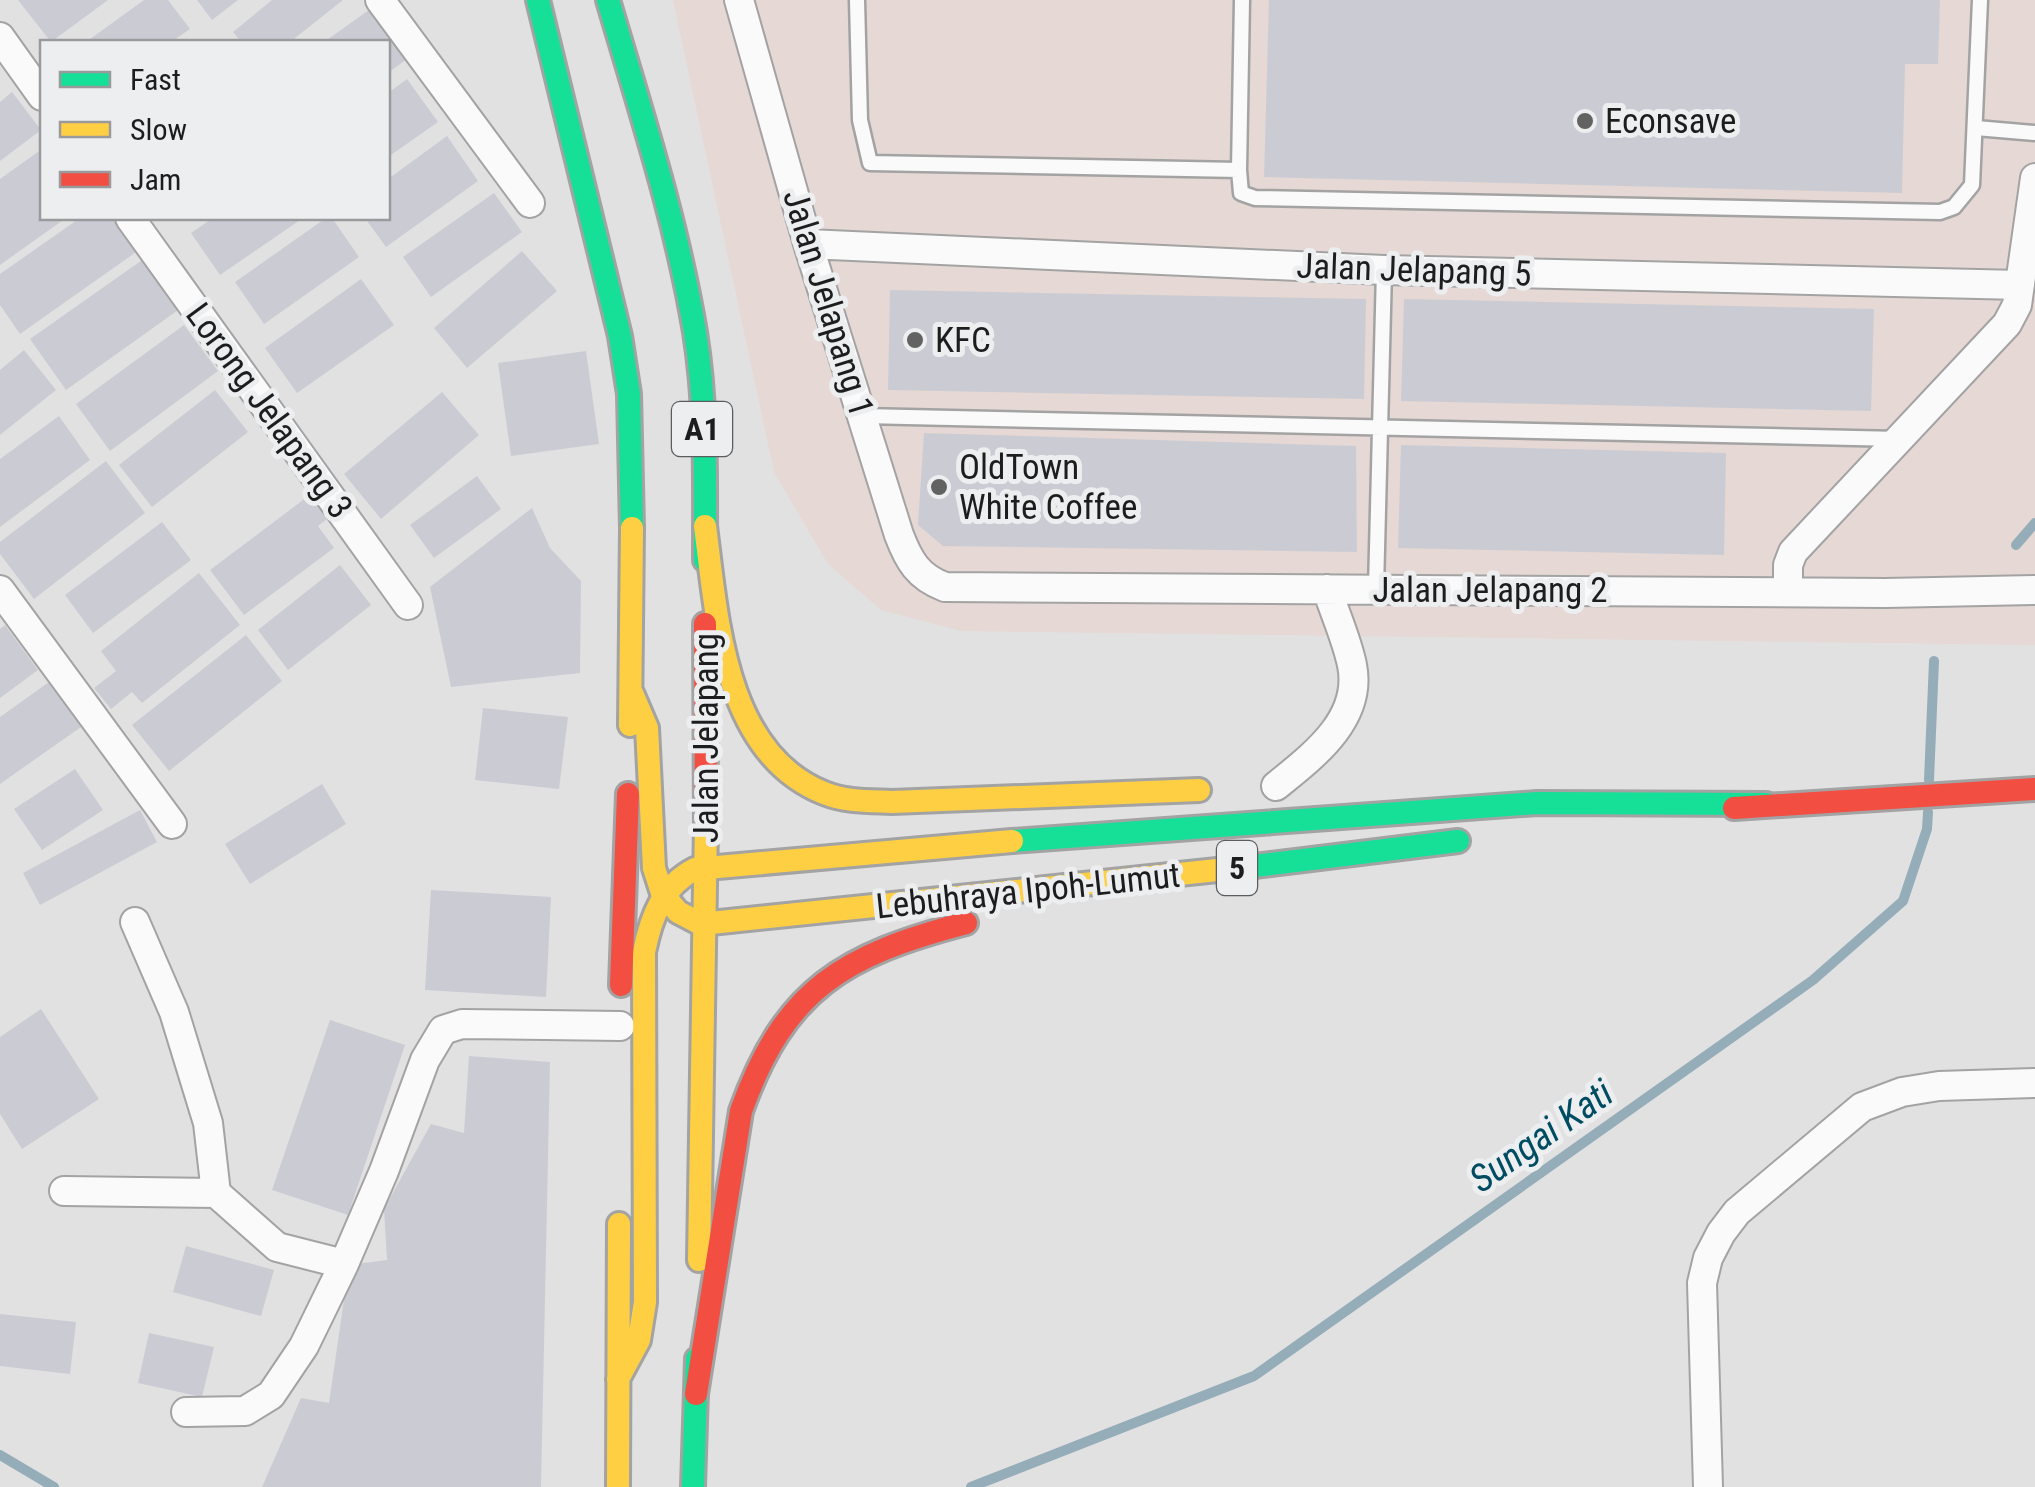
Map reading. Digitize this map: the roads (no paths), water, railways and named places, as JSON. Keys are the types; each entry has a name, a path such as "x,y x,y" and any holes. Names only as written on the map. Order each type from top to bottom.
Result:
{"main road":[{"name":"A1","path":"538,0 599,242 629,394 633,486 632,693 620,1036"},
{"name":"Jalan Jelapang","path":"608,0 660,185 695,333 701,390 706,924 693,1487"},
{"path":"705,526 728,676 742,709 760,738 787,768 818,791 852,801 892,802 1221,789"},
{"path":"632,693 647,728 652,864 665,896 689,921 706,924"},
{"path":"1267,787 1315,786"},
{"path":"1432,787 1537,803"},
{"name":"Lebuhraya Ipoh-Lumut","path":"1576,827 1766,804 2035,789"},
{"name":"Lebuhraya Ipoh-Lumut","path":"706,869 1121,830 1537,803 1766,804"},
{"name":"Lebuhraya Ipoh-Lumut","path":"706,924 1247,867 1480,838"},
{"path":"696,1394 741,1111 751,1074 767,1042 790,1012 824,979 911,936 1247,867"},
{"name":"5","path":"665,896 681,875 706,869"},
{"path":"618,1379 639,1340 646,1302 644,952 649,926 665,896"},
{"path":"618,1487 619,1202"}],"street":[{"path":"380,0 530,203"},
{"name":"Jalan Jelapang 1","path":"739,0 808,244 907,556 928,580 945,587"},
{"path":"0,37 40,93"},
{"path":"1788,592 1788,565 1793,552 2007,324 2017,305 2035,178"},
{"name":"Lorong Jelapang 3","path":"131,220 408,606"},
{"name":"Jalan Jelapang 5","path":"808,244 1384,270 2020,285"},
{"name":"Jalan Jelapang 2","path":"945,587 2035,590"},
{"path":"1267,787 1334,732 1351,705 1352,664 1327,589"},
{"path":"0,590 172,824"},
{"path":"135,922 174,1012 208,1124 216,1193"},
{"path":"186,1412 244,1411 271,1396 304,1346 344,1264 425,1060 443,1030 462,1024 620,1036"},
{"path":"1708,1487 1702,1284 1720,1233 1737,1212 1862,1108 1902,1092 1939,1086 2035,1083"},
{"path":"64,1191 216,1193 277,1247 344,1264"}],"lane":[{"path":"858,0 860,120 870,163 1239,170"},
{"path":"1242,0 1239,170 1242,193 1255,198 1940,212 1954,207 1972,185 1980,0"},
{"path":"1976,128 2035,132"},
{"path":"1376,590 1384,270"},
{"path":"863,416 1900,439"}],"waterway":[{"name":"Sungai Kati","path":"2016,545 2035,523"},
{"name":"Sungai Kati","path":"1929,780 1934,661"},
{"name":"Sungai Kati","path":"971,1487 1254,1376 1813,980 1903,901 1927,829 1928,812"},
{"name":"Sungai Kati","path":"0,1455 54,1487"}],"place":[{"name":"Econsave","path":"1585,121"},
{"name":"KFC","path":"915,340"},
{"name":"OldTown White Coffee","path":"939,487"}]}
